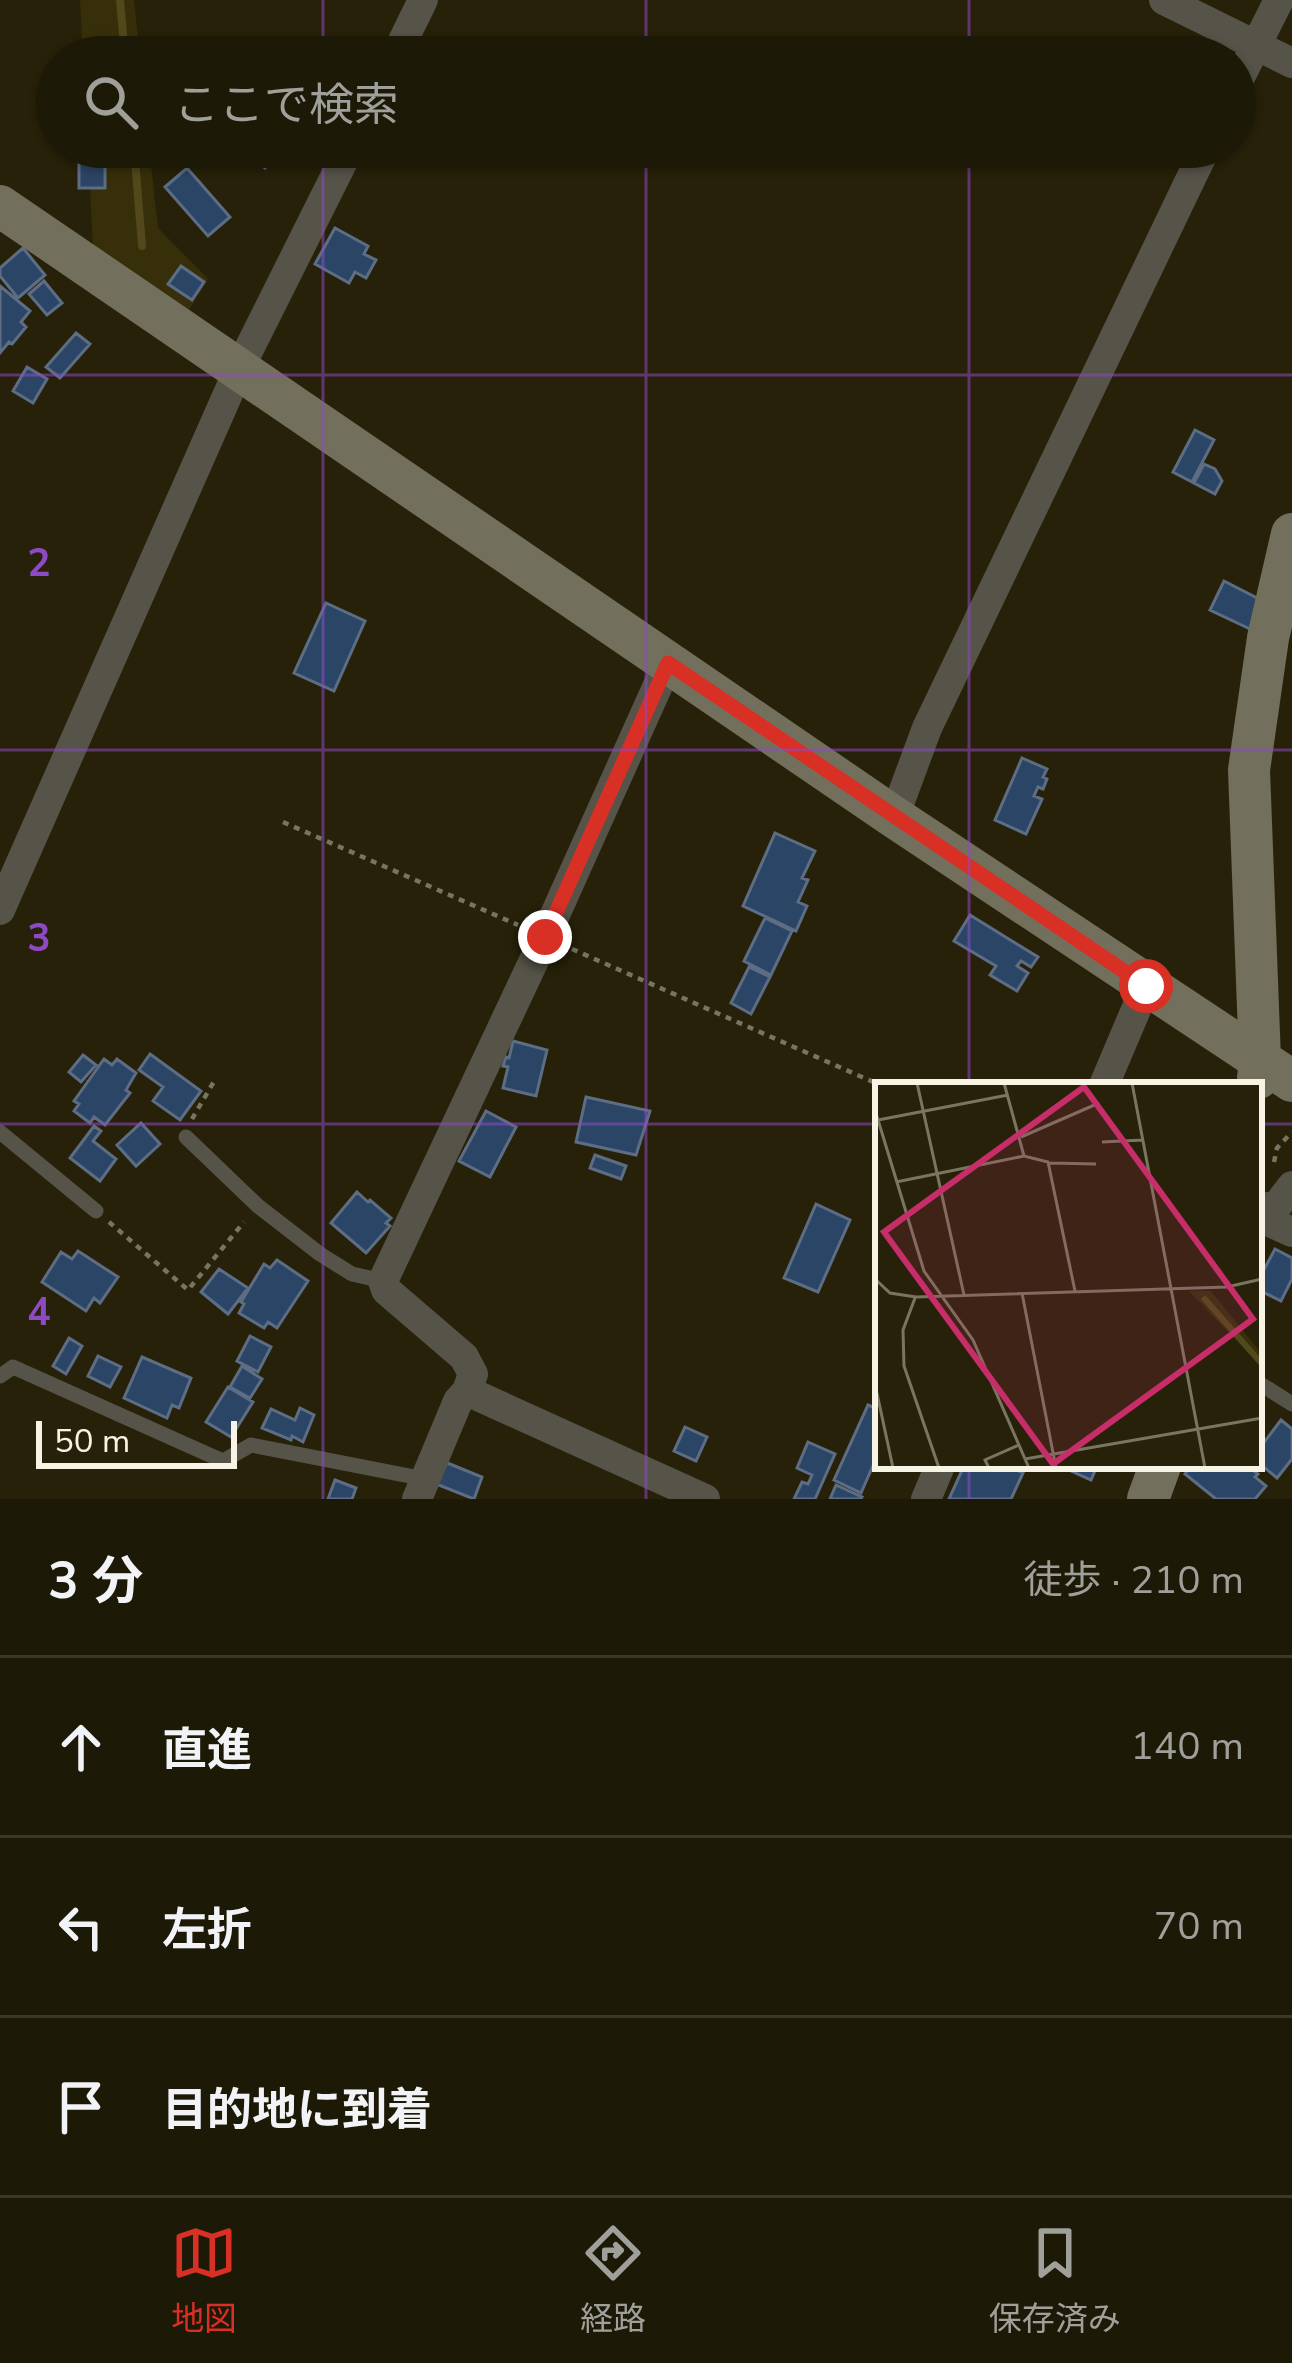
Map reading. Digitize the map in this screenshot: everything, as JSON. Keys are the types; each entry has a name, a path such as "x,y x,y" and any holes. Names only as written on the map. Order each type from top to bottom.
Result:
{"street":[{"path":"405,36 423,0"},
{"path":"1164,0 1237,36"},
{"path":"1256,43 1279,0"},
{"path":"1256,45 1292,63"},
{"path":"0,910 239,369 340,168"},
{"path":"894,817 927,728 1196,168"},
{"path":"0,206 1146,986 1270,1076"},
{"path":"1270,1076 1249,770 1268,638 1292,534"},
{"path":"421,1489 472,1375 464,1357 386,1290 383,1281 668,663"},
{"path":"1105,1082 1146,986"},
{"path":"1263,1212 1276,1207 1292,1186"},
{"path":"1263,1212 1292,1232"},
{"path":"467,1390 705,1499"},
{"path":"926,1499 939,1469"},
{"path":"1148,1499 1159,1469"}],"lane":[{"path":"0,1132 96,1210"},
{"path":"185,1137 320,1254 352,1274 383,1281"},
{"path":"0,1376 13,1367 223,1461 251,1445 421,1489"},
{"path":"1262,1385 1292,1404"}],"path":[{"path":"283,822 875,1083"},
{"path":"185,1137 216,1078"},
{"path":"96,1210 188,1290 258,1205"}],"shaded area":[{"path":"80,0 134,0 138,36 82,36"},
{"path":"89,168 151,168 158,228 208,279 186,315 93,247"}],"building":[{"path":"79,168 105,168 105,188 79,188"},
{"path":"187,168 230,217 208,236 165,187"},
{"path":"335,228 368,246 364,254 376,260 366,278 355,272 349,283 315,264"},
{"path":"23,248 45,275 18,298 0,276 0,268"},
{"path":"181,266 204,282 192,300 168,284"},
{"path":"44,281 62,303 47,315 29,294"},
{"path":"0,286 30,311 21,322 26,327 0,353"},
{"path":"76,333 90,344 60,378 46,367"},
{"path":"27,367 47,379 33,403 13,391"},
{"path":"1195,430 1214,440 1192,482 1173,472"},
{"path":"1204,464 1215,469 1222,481 1215,494 1194,483"},
{"path":"1224,581 1259,599 1250,629 1210,610"},
{"path":"326,603 365,621 334,691 294,673"},
{"path":"1022,758 1047,769 1043,789 1038,787 1034,796 1042,799 1026,834 995,820"},
{"path":"775,833 815,851 802,878 808,880 798,902 807,906 796,931 743,906"},
{"path":"970,915 1038,957 1031,967 1021,961 1017,966 1028,973 1017,991 990,975 996,966 954,941"},
{"path":"765,918 792,931 771,975 744,961"},
{"path":"749,967 770,977 751,1014 731,1003"},
{"path":"513,1041 547,1050 536,1096 503,1088 508,1067 503,1066"},
{"path":"150,1054 201,1091 180,1120 153,1101 163,1087 139,1070"},
{"path":"83,1055 96,1065 81,1082 69,1072"},
{"path":"104,1059 112,1065 117,1059 136,1073 126,1090 130,1093 105,1125 94,1117 90,1123 74,1111 79,1104 74,1101"},
{"path":"586,1097 650,1111 636,1155 576,1142"},
{"path":"486,1111 516,1127 490,1177 459,1161"},
{"path":"141,1123 160,1144 136,1166 117,1145"},
{"path":"94,1126 101,1131 93,1141 116,1159 100,1181 70,1158"},
{"path":"595,1155 626,1166 621,1179 590,1168"},
{"path":"357,1192 391,1218 386,1223 390,1226 366,1253 331,1223"},
{"path":"816,1204 850,1220 818,1292 784,1278"},
{"path":"1275,1249 1292,1258 1292,1279 1281,1301 1262,1292 1262,1273"},
{"path":"78,1251 118,1277 100,1303 94,1298 86,1311 42,1282 61,1252 72,1259"},
{"path":"277,1260 308,1281 277,1328 268,1322 264,1328 239,1313 241,1302 264,1264 270,1268"},
{"path":"219,1269 248,1288 228,1314 201,1292"},
{"path":"250,1336 271,1347 258,1372 237,1361"},
{"path":"69,1338 82,1346 66,1374 53,1366"},
{"path":"98,1356 121,1367 110,1387 88,1376"},
{"path":"142,1357 191,1378 179,1408 172,1405 167,1418 124,1398"},
{"path":"242,1366 262,1379 250,1398 230,1387"},
{"path":"228,1387 253,1402 231,1437 206,1422"},
{"path":"868,1405 875,1408 875,1461 861,1493 834,1480"},
{"path":"300,1408 314,1415 303,1442 262,1428 271,1409 295,1420"},
{"path":"1281,1420 1292,1429 1292,1459 1277,1478 1262,1466 1262,1445"},
{"path":"685,1427 707,1437 696,1461 674,1451"},
{"path":"808,1442 835,1454 815,1499 794,1499 802,1482 808,1484 812,1475 797,1468"},
{"path":"445,1462 482,1477 474,1499 436,1484"},
{"path":"963,1469 1023,1473 1011,1499 949,1499"},
{"path":"1067,1469 1096,1469 1091,1480"},
{"path":"1189,1469 1252,1469 1266,1486 1255,1499 1216,1499 1185,1474"},
{"path":"335,1480 356,1488 352,1499 328,1499"},
{"path":"836,1485 862,1497 861,1499 830,1499"}],"waterway":[{"path":"120,0 123,36"},
{"path":"136,168 142,246"}],"route":[{"path":"545,937 668,663 1146,986"}]}
